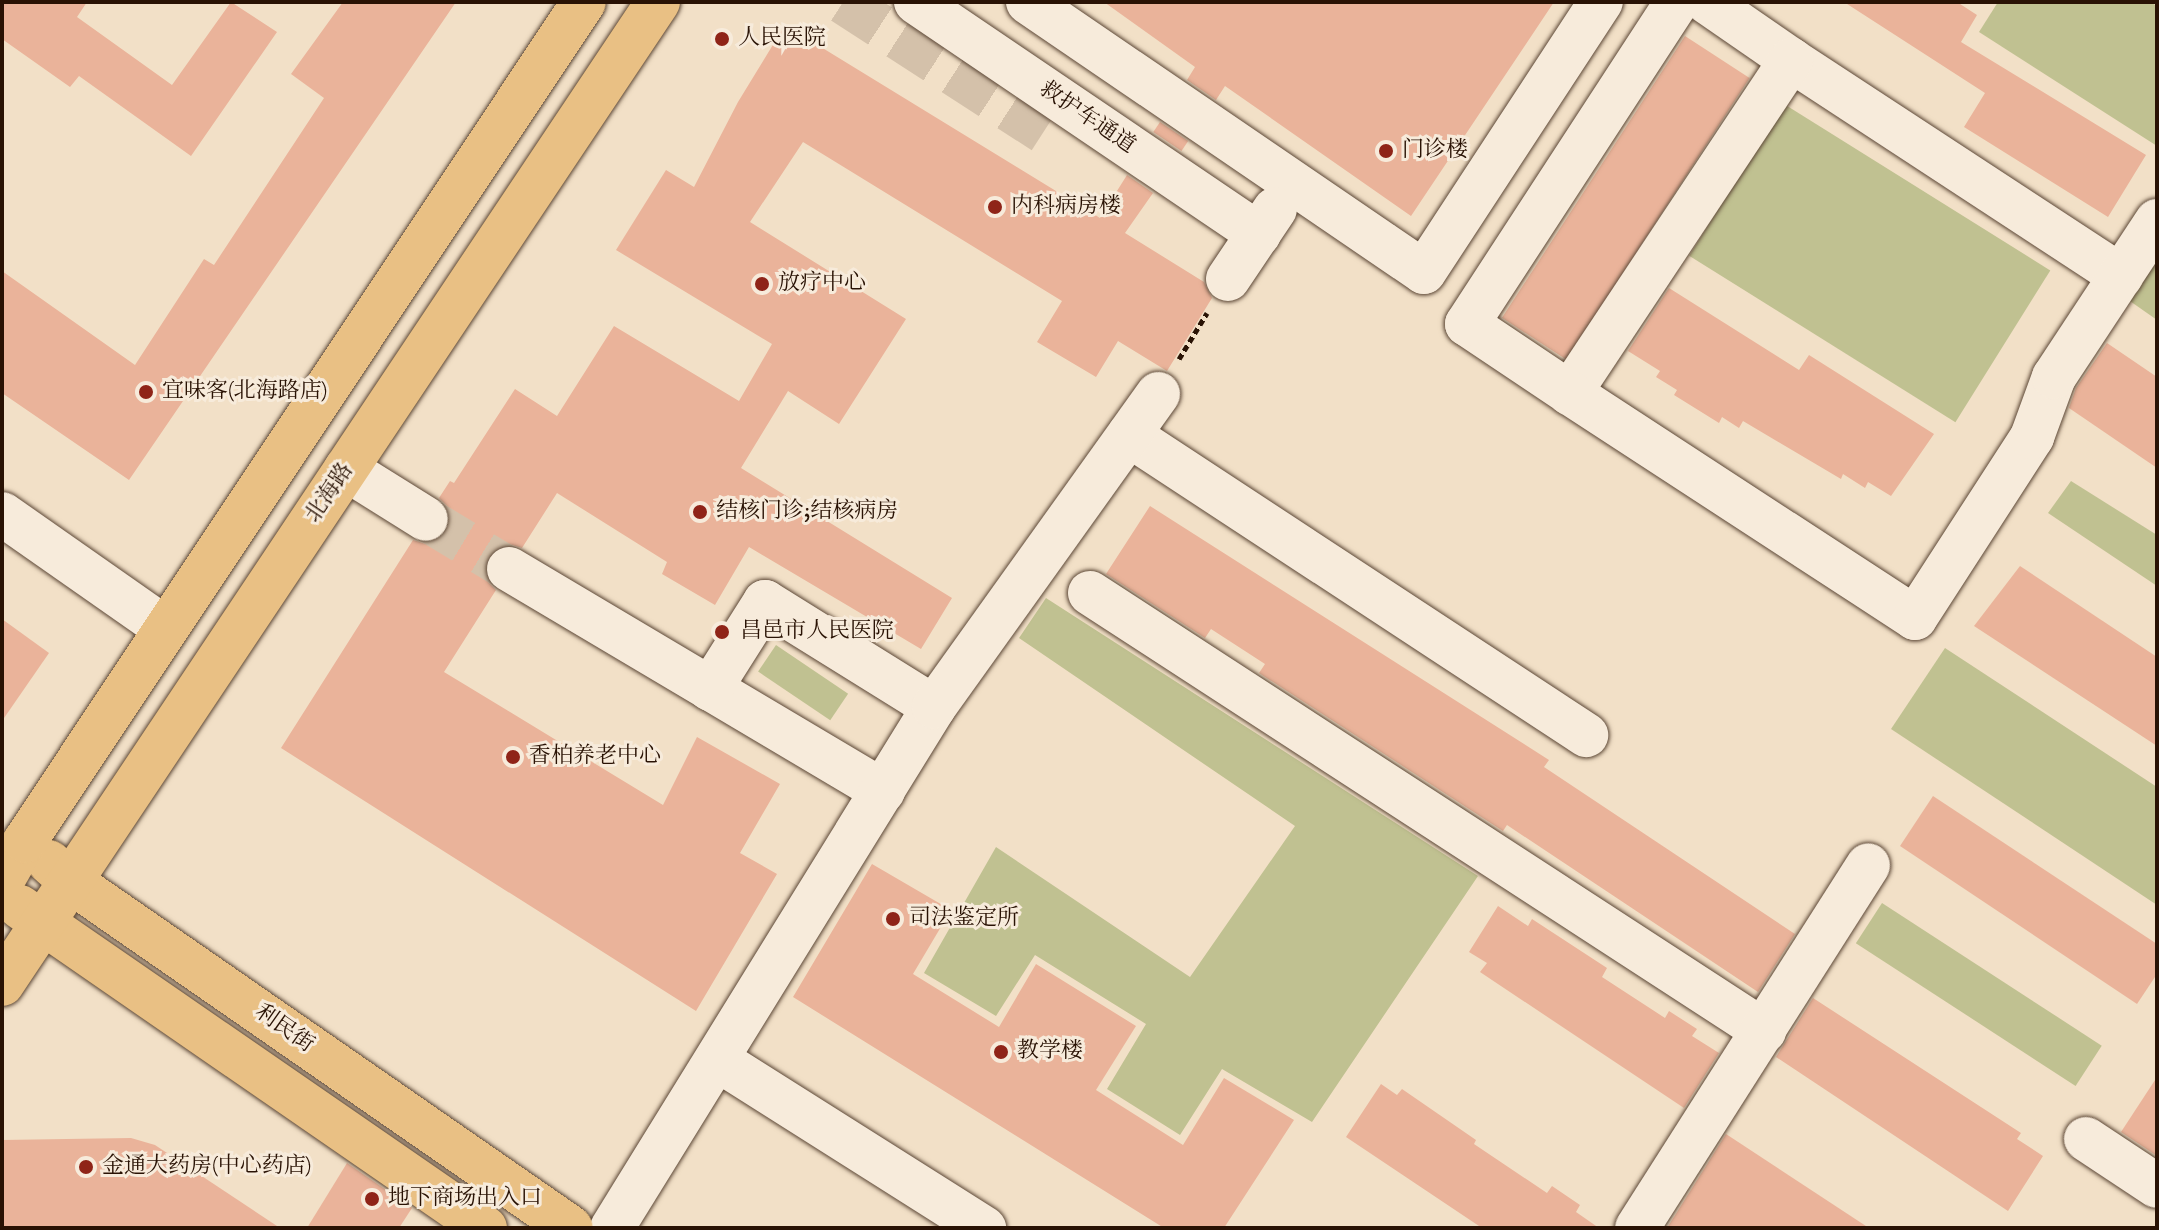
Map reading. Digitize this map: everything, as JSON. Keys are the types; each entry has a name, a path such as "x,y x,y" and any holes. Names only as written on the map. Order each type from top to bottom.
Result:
{"main road":[{"path":"2,881 13,832 166,629 584,2"},
{"name":"北海路","path":"2,984 658,2"},
{"name":"利民街","path":"13,832 70,881 571,1228"},
{"path":"2,893 485,1228"}],"lane":[{"name":"救护车通道","path":"916,2 1259,234"},
{"path":"1028,2 1424,272 1601,2"},
{"path":"1677,2 1467,324 1915,618 2032,437 2054,377 2157,221"},
{"path":"1707,2 2121,276"},
{"path":"1570,393 1791,60"},
{"path":"1228,279 1291,184"},
{"path":"612,1228 934,707 1158,394"},
{"path":"1129,435 1586,735"},
{"path":"346,469 426,519"},
{"path":"2,514 166,629"},
{"path":"509,569 883,791"},
{"path":"1090,593 1764,1031"},
{"path":"710,689 765,602 934,707"},
{"path":"1637,1228 1868,865"},
{"path":"718,1060 984,1228"},
{"path":"2086,1139 2157,1186"}],"path":[{"path":"1158,394 1228,279"}],"green space":[{"path":"1998,2 2150,2 2157,6 2157,146 1979,32"},
{"path":"1784,104 2050,270 1955,422 1689,256"},
{"path":"2157,256 2157,320 2127,299"},
{"path":"2071,481 2157,535 2157,586 2048,513"},
{"path":"1046,598 1478,876 1312,1122 1222,1069 1180,1135 1107,1089 1146,1024 1035,955 996,1016 924,973 996,847 1190,977 1295,826 1019,638"},
{"path":"776,645 848,694 830,720 758,672"},
{"path":"1945,648 2157,787 2157,905 1891,729"},
{"path":"1882,903 2102,1046 2076,1086 1856,943"}],"building":[{"path":"2,2 87,2 77,17 172,85 231,2 277,32 191,156 79,76 70,87 2,39"},
{"path":"343,2 456,2 129,480 2,393 2,271 135,365 204,259 214,265 324,98 291,74"},
{"name":"门诊楼","path":"1104,2 1554,2 1411,216 1225,86 1216,100 1187,80 1195,67"},
{"path":"1844,2 1957,2 1977,15 1961,42 2146,155 2108,217 1964,127 1985,93"},
{"path":"785,25 1100,218 1127,175 1153,193 1125,233 1204,282 1212,298 1167,371 1118,341 1096,377 1037,342 1062,301 803,142 750,222 906,319 839,424 788,391 741,468 952,598 921,649 749,547 715,605 662,574 667,562 557,493 522,548 509,544 497,547 488,556 484,569 488,582 496,590 444,672 663,805 697,737 780,784 740,853 777,874 696,1011 281,748 413,540 426,544 438,541 447,533 451,519 448,507 439,498 450,481 454,483 515,389 557,416 614,326 739,401 772,344 616,250 666,170 694,187 738,102"},
{"path":"1685,36 1750,78 1567,360 1502,318"},
{"path":"1160,122 1188,141 1181,151 1153,132"},
{"path":"1669,288 1799,370 1809,355 1934,434 1891,496 1868,482 1865,488 1843,474 1841,479 1743,421 1739,428 1722,417 1719,423 1674,395 1677,390 1656,377 1660,371 1628,351"},
{"path":"2107,343 2157,377 2157,468 2069,408 2076,388"},
{"path":"1150,506 1549,760 1544,767 1795,934 1758,992 1507,825 1503,831 1259,673 1265,664 1211,629 1205,638 1106,574"},
{"path":"2020,566 2157,657 2157,746 1974,626"},
{"path":"2,619 49,653 2,721"},
{"path":"1933,796 2157,944 2157,974 2137,1004 1900,846"},
{"name":"教学楼","path":"872,864 951,910 913,974 999,1027 1036,964 1136,1026 1096,1090 1183,1145 1224,1078 1294,1120 1224,1228 1164,1228 793,997"},
{"path":"1498,906 1528,926 1532,919 1607,968 1602,977 1665,1018 1669,1011 1697,1029 1692,1036 1719,1053 1684,1108 1480,972 1487,963 1469,952"},
{"path":"1813,998 2021,1133 2017,1139 2043,1156 2008,1211 1776,1057"},
{"path":"2157,1077 2157,1156 2121,1132"},
{"path":"1381,1084 1397,1095 1402,1089 1476,1140 1474,1144 1547,1193 1552,1186 1580,1205 1576,1212 1599,1228 1482,1228 1346,1137"},
{"path":"1726,1134 1869,1228 1667,1228"},
{"path":"131,1138 155,1145 280,1228 2,1228 2,1140"},
{"name":"地下商场出入口","path":"347,1163 412,1208 399,1228 307,1228"}],"tunnel":[{"path":"843,2 1044,132"},
{"path":"426,519 509,569"}],"place":[{"name":"人民医院","path":"722,39"},
{"name":"门诊楼","path":"1386,151"},
{"name":"内科病房楼","path":"995,207"},
{"name":"放疗中心","path":"762,284"},
{"name":"宜味客(北海路店)","path":"146,392"},
{"name":"结核门诊;结核病房","path":"700,512"},
{"name":"昌邑市人民医院","path":"722,632"},
{"name":"香柏养老中心","path":"513,757"},
{"name":"司法鉴定所","path":"893,919"},
{"name":"教学楼","path":"1001,1052"},
{"name":"金通大药房(中心药店)","path":"86,1167"},
{"name":"地下商场出入口","path":"372,1199"}]}
